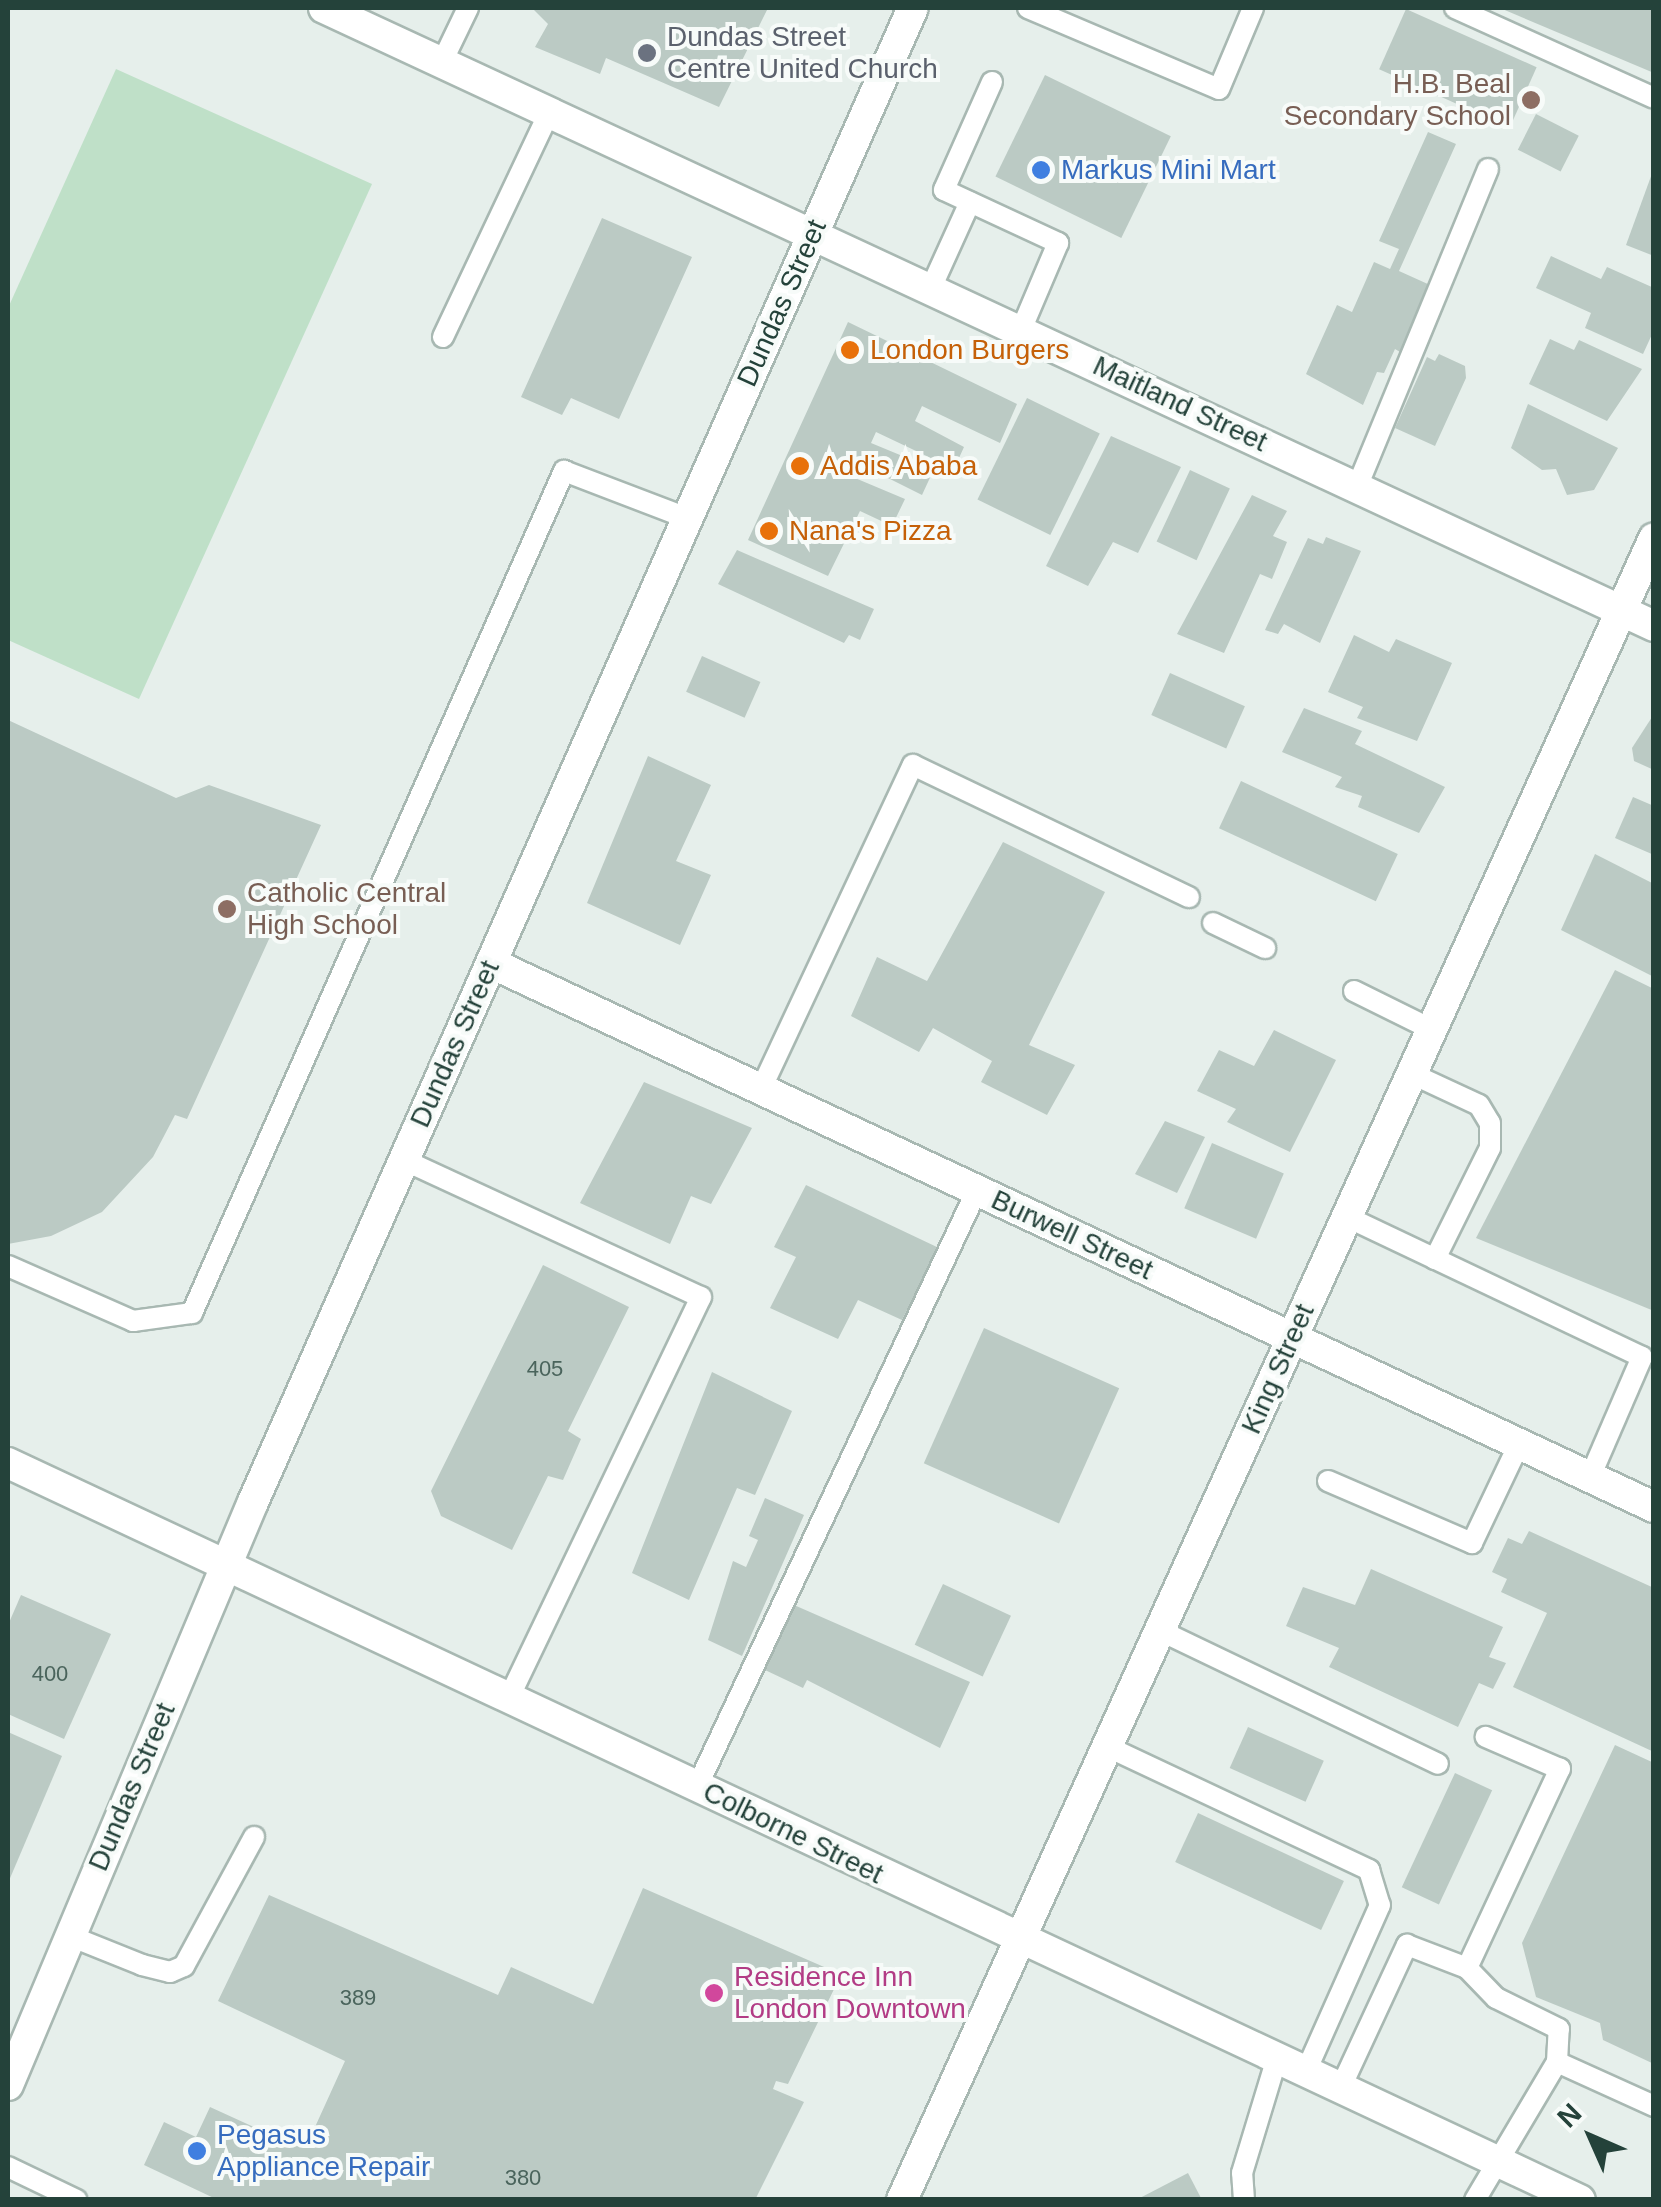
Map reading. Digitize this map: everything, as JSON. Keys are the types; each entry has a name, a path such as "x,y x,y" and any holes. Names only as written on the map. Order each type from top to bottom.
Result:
{"street":[{"name":"Dundas Street","path":"8,2084 226,1562 913,8"},
{"name":"Maitland Street","path":"343,11 442,62 1654,626"},
{"name":"King Street","path":"902,2200 1294,1338 1343,1215 1654,538"},
{"name":"Burwell Street","path":"491,962 1654,1507"},
{"name":"Colborne Street","path":"8,1462 1580,2200"}],"lane":[{"path":"442,62 468,8"},
{"path":"1028,8 1219,89 1253,8"},
{"path":"1455,8 1654,98"},
{"path":"992,82 944,190 1058,243 1022,330"},
{"path":"443,338 550,111"},
{"path":"1357,487 1488,169"},
{"path":"931,288 970,202"},
{"path":"8,1266 134,1320 192,1313 564,471 687,518"},
{"path":"761,1089 913,765 1189,897"},
{"path":"1213,922 1265,948"},
{"path":"1354,991 1429,1028"},
{"path":"1408,1072 1479,1105 1490,1124 1490,1148 1435,1259"},
{"path":"404,1160 701,1297 509,1697"},
{"path":"697,1787 977,1190"},
{"path":"1343,1215 1642,1358 1590,1477"},
{"path":"1328,1481 1472,1543 1519,1444"},
{"path":"1161,1631 1438,1764"},
{"path":"1467,1968 1560,1769 1486,1737"},
{"path":"1108,1747 1369,1870 1380,1906 1306,2071"},
{"path":"70,1936 170,1972 184,1966 254,1837"},
{"path":"1341,2087 1406,1945 1467,1968 1496,1998 1559,2030 1557,2062 1502,2163 1475,2200"},
{"path":"1244,2200 1242,2173 1276,2058"},
{"path":"1557,2062 1654,2106"},
{"path":"8,2167 77,2200"}],"green space":[{"path":"116,69 372,184 139,699 8,640 8,308"}],"building":[{"name":"Dundas Street Centre United Church","path":"532,8 768,8 719,107 606,58 600,74 535,47 548,24"},
{"path":"1500,8 1654,8 1654,73"},
{"path":"1406,9 1537,67 1510,127 1379,69"},
{"path":"1045,75 1171,136 1121,238 995,177"},
{"path":"1536,114 1579,136 1561,171 1518,150"},
{"path":"1428,132 1456,144 1399,271 1430,285 1400,352 1395,349 1384,373 1377,372 1363,405 1306,374 1337,305 1352,312 1374,262 1390,269 1399,249 1379,241"},
{"path":"1654,168 1654,256 1626,245"},
{"path":"602,218 692,257 619,419 571,398 562,415 521,397"},
{"path":"1551,256 1601,279 1607,267 1654,288 1654,330 1643,354 1585,328 1591,313 1536,288"},
{"path":"848,322 1017,404 1000,443 922,406 915,421 964,447 954,469 876,432 871,443 934,469 922,495 862,465 855,478 905,499 892,526 860,511 828,576 748,540"},
{"path":"1550,339 1574,350 1579,340 1642,369 1607,421 1529,384"},
{"path":"1439,354 1465,366 1466,378 1435,446 1395,428 1427,357 1435,361"},
{"path":"1027,398 1100,434 1050,535 977,500"},
{"path":"1528,404 1618,448 1594,490 1567,495 1556,469 1542,470 1511,448"},
{"path":"1111,436 1181,467 1138,553 1113,542 1088,586 1046,566"},
{"path":"1190,470 1230,489 1196,560 1157,542"},
{"path":"1252,495 1287,511 1273,536 1287,542 1272,579 1260,574 1224,653 1177,634"},
{"path":"1326,537 1361,551 1320,643 1284,624 1278,634 1265,630 1308,538 1323,544"},
{"path":"737,550 874,609 860,640 849,635 844,643 718,584"},
{"path":"1354,635 1389,652 1396,639 1452,663 1417,741 1357,718 1363,707 1328,692"},
{"path":"702,656 760,682 745,718 686,692"},
{"path":"1170,673 1245,706 1226,748 1151,715"},
{"path":"1304,708 1362,731 1355,744 1445,787 1419,833 1358,807 1362,796 1335,787 1342,777 1282,752"},
{"path":"1654,714 1654,770 1634,761 1632,748"},
{"path":"8,720 176,798 209,785 321,825 187,1119 175,1115 153,1157 102,1212 51,1236 8,1244"},
{"path":"648,756 711,785 676,861 711,875 680,945 587,903"},
{"path":"1241,781 1398,854 1376,901 1219,828"},
{"path":"1633,797 1654,806 1654,855 1615,838"},
{"path":"1003,842 1105,892 1029,1045 1075,1065 1047,1115 981,1082 992,1061 933,1028 919,1052 851,1016 877,957 927,981"},
{"path":"1595,854 1654,884 1654,977 1561,930"},
{"path":"1615,970 1654,989 1654,1311 1476,1238"},
{"path":"1274,1030 1336,1060 1290,1152 1227,1122 1236,1109 1197,1091 1219,1050 1254,1066"},
{"path":"644,1082 752,1128 711,1204 691,1196 670,1244 580,1203"},
{"path":"1165,1121 1205,1137 1177,1193 1135,1174"},
{"path":"1212,1143 1284,1173 1256,1239 1184,1208"},
{"path":"806,1185 939,1248 902,1320 858,1300 838,1339 770,1308 796,1257 774,1247"},
{"path":"543,1265 629,1307 568,1431 581,1439 563,1480 548,1476 512,1550 441,1516 431,1491"},
{"path":"984,1328 1119,1388 1059,1523 924,1463"},
{"path":"712,1372 792,1411 755,1495 737,1488 689,1600 632,1573"},
{"path":"765,1498 804,1515 742,1656 708,1640 733,1561 746,1567 758,1540 749,1536"},
{"path":"1529,1531 1654,1588 1654,1752 1513,1687 1547,1613 1501,1592 1507,1579 1492,1572 1508,1538 1522,1544"},
{"path":"1371,1569 1503,1627 1489,1657 1506,1663 1493,1689 1479,1683 1458,1727 1329,1667 1339,1648 1286,1626 1303,1587 1355,1605"},
{"path":"943,1584 1011,1616 983,1676 915,1645"},
{"path":"21,1595 111,1634 64,1739 8,1714 8,1625"},
{"path":"794,1605 970,1682 940,1748 807,1680 803,1688 765,1670"},
{"path":"1248,1727 1324,1761 1306,1802 1230,1768"},
{"path":"8,1732 62,1756 8,1883"},
{"path":"1615,1745 1654,1763 1654,2064 1603,2040 1600,2023 1536,1997 1522,1943"},
{"path":"1455,1773 1492,1790 1439,1905 1402,1887"},
{"path":"1198,1813 1344,1881 1321,1930 1175,1862"},
{"path":"643,1888 831,1970 827,1979 837,1983 788,2084 776,2081 773,2089 804,2102 755,2200 218,2200 144,2165 164,2122 196,2137 210,2107 293,2145 310,2138 345,2061 218,2001 269,1895 498,1995 511,1967 593,2004"},
{"path":"1188,2173 1202,2200 1136,2200"}],"place":[{"name":"Dundas Street Centre United Church","path":"647,53"},
{"name":"H.B. Beal Secondary School","path":"1531,100"},
{"name":"Markus Mini Mart","path":"1041,170"},
{"name":"London Burgers","path":"850,350"},
{"name":"Addis Ababa","path":"800,466"},
{"name":"Nana's Pizza","path":"769,531"},
{"name":"Catholic Central High School","path":"227,909"},
{"name":"Residence Inn London Downtown","path":"714,1993"},
{"name":"Pegasus Appliance Repair","path":"197,2151"}]}
